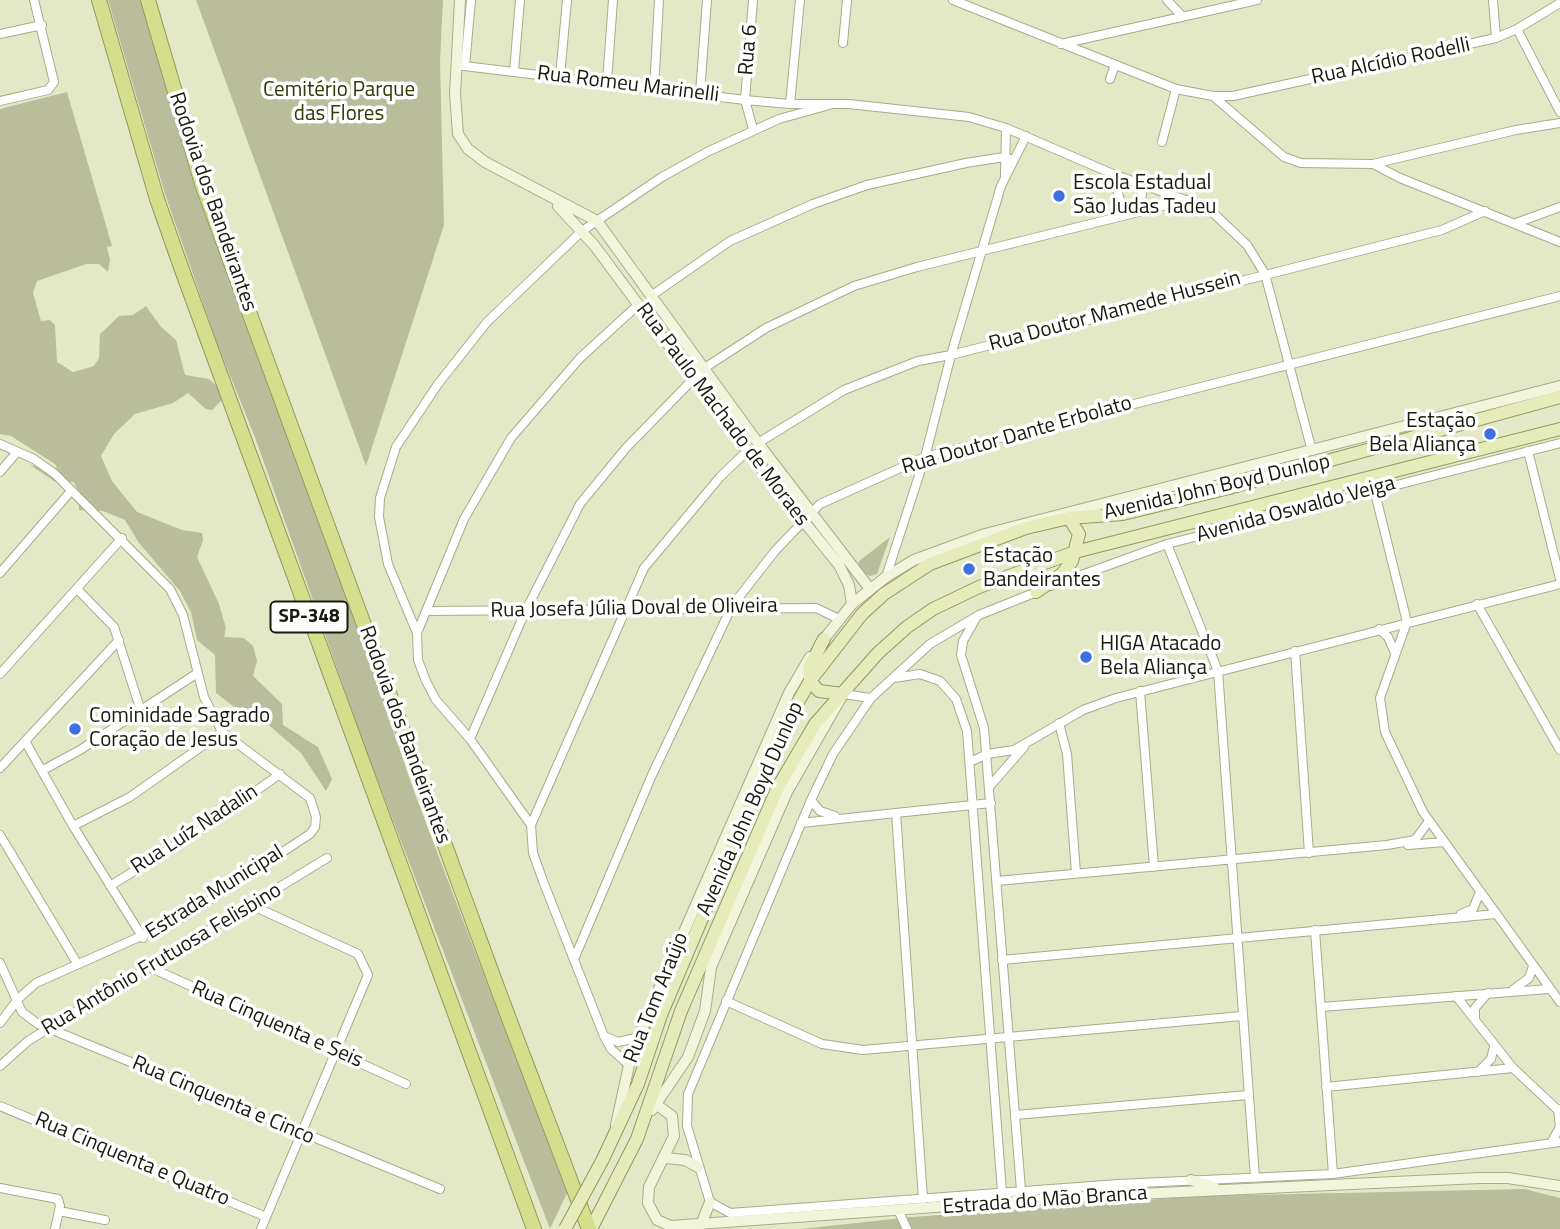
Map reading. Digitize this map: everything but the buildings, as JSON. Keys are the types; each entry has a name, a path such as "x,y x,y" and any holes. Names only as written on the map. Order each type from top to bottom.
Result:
{"highway":[{"name":"SP-348","path":"99,0 174,247 534,1229"},
{"name":"Rodovia dos Bandeirantes","path":"148,0 202,184 500,995 590,1229"}],"main road":[{"name":"Avenida John Boyd Dunlop","path":"565,1229 603,1159 638,1084 661,1015 782,730 810,681 862,614 884,594 930,564 982,539 1046,520 1123,514 1337,461 1560,397"},
{"name":"Avenida John Boyd Dunlop","path":"590,1229 652,1110 681,1011 778,787 815,724 878,653 933,609 979,587 1075,552 1560,429"},
{"path":"1036,592 1062,574 1075,552 1079,534 1069,518"},
{"path":"824,639 809,668 810,681 819,691 843,694"}],"street":[{"path":"0,101 48,90 54,76 34,0"},
{"path":"460,0 457,134 468,149 485,162 597,221"},
{"path":"460,65 471,0"},
{"path":"514,71 520,0"},
{"path":"560,76 567,0"},
{"path":"607,82 613,0"},
{"path":"654,89 659,0"},
{"path":"700,93 707,0"},
{"name":"Rua 6","path":"744,100 753,0"},
{"path":"779,119 790,104 800,0"},
{"path":"843,43 847,0"},
{"path":"953,0 1176,89 1213,96 1284,157 1301,163 1373,164 1516,130 1560,123"},
{"path":"1169,0 1182,16"},
{"path":"1061,44 1257,0"},
{"path":"1493,0 1496,38"},
{"name":"Rua Alcídio Rodelli","path":"1213,96 1233,96 1496,38 1517,29 1560,3"},
{"path":"0,34 42,24"},
{"path":"1517,29 1560,112"},
{"name":"Rua Romeu Marinelli","path":"460,65 744,100 940,113 1006,128 1113,174 1189,199 1208,208 1225,223 1247,245 1265,274 1312,451"},
{"path":"1110,79 1115,65"},
{"path":"1162,142 1176,89"},
{"path":"744,100 753,129"},
{"name":"Rua Romeu Marinelli","path":"417,633 388,564 382,537 380,498 389,463 415,416 487,322 582,231 662,177 753,129 833,104"},
{"path":"886,576 925,457 951,355 1005,177 1009,158 1006,128"},
{"path":"651,296 730,241 813,204 867,185 1009,158 1026,136"},
{"path":"1373,164 1400,178 1560,242"},
{"path":"1113,174 1120,201 1115,217"},
{"path":"1140,211 1143,185"},
{"name":"Rua Paulo Machado de Moraes","path":"549,197 582,231 747,451 845,576 852,604"},
{"path":"470,739 525,612 580,504 626,448 704,369 766,328 854,286 1189,199"},
{"path":"1516,223 1560,207"},
{"name":"Rua Doutor Mamede Hussein","path":"758,443 844,390 918,360 951,355 1442,230 1485,211"},
{"name":"Rua Paulo Machado de Moraes","path":"597,221 758,443 870,589"},
{"name":"Rua Doutor Dante Erbolato","path":"575,957 652,775 732,606 775,551 813,512 842,492 925,457 1560,296"},
{"path":"531,825 470,739 436,700 418,660 417,633 464,519 511,438 580,358 638,304"},
{"path":"1046,520 1560,386"},
{"name":"Avenida Oswaldo Veiga","path":"706,1045 833,754 871,698 930,644 979,615 1167,544 1560,443"},
{"path":"0,444 34,459 122,538 170,589 177,601 204,697 222,732 280,774"},
{"path":"629,1065 611,1049 604,1036 533,853 531,825 624,609 651,559 720,477 747,451"},
{"path":"970,762 987,754 1006,752 1026,745 1083,710 1140,691 1560,581 1528,451"},
{"path":"0,472 17,452"},
{"path":"1374,489 1407,622 1384,683 1381,715 1385,732 1429,821 1560,1002"},
{"path":"0,573 71,491"},
{"path":"0,674 122,538"},
{"path":"824,639 852,604 886,576 914,560 982,539"},
{"path":"1167,544 1217,671 1255,1178"},
{"path":"77,589 114,627 141,708"},
{"path":"1477,604 1560,750"},
{"name":"Rua Josefa Júlia Doval de Oliveira","path":"427,611 525,612 732,606 816,608 839,619"},
{"path":"979,615 963,641 961,655 984,728 987,754 1021,1190"},
{"path":"1379,629 1388,637 1395,653"},
{"name":"Rua Tom Araújo","path":"615,1135 629,1065 640,1037 789,693 824,639"},
{"path":"0,768 119,640"},
{"path":"1294,651 1309,853"},
{"path":"43,769 80,750 196,674"},
{"path":"888,680 920,674 940,681 950,690 965,723 1002,1192"},
{"path":"1140,691 1154,866"},
{"path":"682,1070 705,1011 711,967 787,792 843,694 871,698"},
{"path":"1059,723 1067,754 1076,873"},
{"path":"73,826 130,797 222,732"},
{"path":"26,741 73,826 143,938"},
{"path":"990,786 1026,745"},
{"name":"Estrada Municipal","path":"0,1023 18,999 36,983 77,963 143,938 184,917 310,834 316,827 316,817 310,798 280,774"},
{"name":"Rua Luíz Nadalin","path":"110,886 197,832 280,774"},
{"path":"811,800 823,813 841,818"},
{"path":"801,823 991,803"},
{"path":"896,813 923,1199"},
{"path":"1387,845 1415,839 1429,821"},
{"path":"0,835 77,963"},
{"path":"997,881 1444,842"},
{"name":"Rua Antônio Frutuosa Felisbino","path":"0,1066 27,1041 327,858"},
{"path":"1444,919 1473,909 1480,892"},
{"path":"251,905 358,954 368,975 264,1216 261,1229"},
{"path":"1002,960 1496,914"},
{"path":"1315,930 1333,1174"},
{"name":"Rua Cinquenta e Cinco","path":"0,963 22,1012 29,1018 301,1134 440,1189"},
{"name":"Rua Cinquenta e Seis","path":"147,966 406,1084"},
{"path":"1508,992 1522,985 1533,966"},
{"path":"1322,1007 1548,989"},
{"path":"1475,1020 1475,1008 1488,993"},
{"path":"710,1202 730,1213 1021,1190 1333,1174 1555,1142 1560,1127 1559,1110 1513,1068 1456,996"},
{"path":"726,1001 822,1044 842,1049 912,1046 1242,1016"},
{"path":"604,1036 618,1042 640,1037"},
{"path":"652,1110 682,1070 706,1045"},
{"path":"700,1227 710,1202 687,1126 685,1108 706,1045"},
{"path":"1478,1072 1491,1059 1494,1046"},
{"path":"1326,1087 1513,1068"},
{"path":"1015,1115 1248,1095"},
{"name":"Rua Cinquenta e Quatro","path":"0,1106 264,1216"},
{"name":"Estrada do Mão Branca","path":"652,1110 666,1109 674,1125 666,1158 649,1187 648,1203 652,1214 664,1225 700,1227 1074,1198 1480,1178 1534,1180 1560,1186"},
{"path":"666,1158 685,1160 698,1167"},
{"path":"1191,1180 1227,1190"},
{"path":"0,1188 58,1199 59,1211 55,1229"},
{"path":"59,1211 105,1220"},
{"path":"899,1212 907,1229"}],"green space":[{"path":"108,0 140,0 194,185 364,646 415,794 567,1193 550,1229 366,750 256,440 217,343 165,194"},
{"name":"Cemitério Parque das Flores","path":"196,0 443,0 440,62 444,225 366,466"},
{"path":"67,92 112,246 107,247 110,259 108,272 99,264 86,264 37,281 33,293 41,321 50,320 55,325 57,362 73,372 94,366 99,358 100,334 119,316 133,315 146,306 161,327 176,340 185,375 209,379 218,387 222,400 212,410 206,409 188,393 173,403 135,414 114,434 101,456 112,481 137,512 182,530 202,533 203,540 197,557 219,604 226,628 224,637 244,638 253,646 257,661 253,676 282,704 283,725 318,747 332,779 326,791 301,753 257,715 233,706 216,693 215,655 197,640 191,612 180,591 139,543 125,520 103,511 79,510 79,493 74,482 54,481 30,465 53,469 57,468 55,464 11,436 0,434 0,109"},
{"path":"890,537 877,574 870,576 863,573 858,562"},
{"path":"1525,1189 1560,1198 1560,1229 801,1229 912,1217 1203,1196"}],"place":[{"name":"Escola Estadual São Judas Tadeu","path":"1059,196"},
{"name":"Estação Bela Aliança","path":"1490,434"},
{"name":"Estação Bandeirantes","path":"969,569"},
{"name":"HIGA Atacado Bela Aliança","path":"1086,657"},
{"name":"Cominidade Sagrado Coração de Jesus","path":"75,729"}]}
